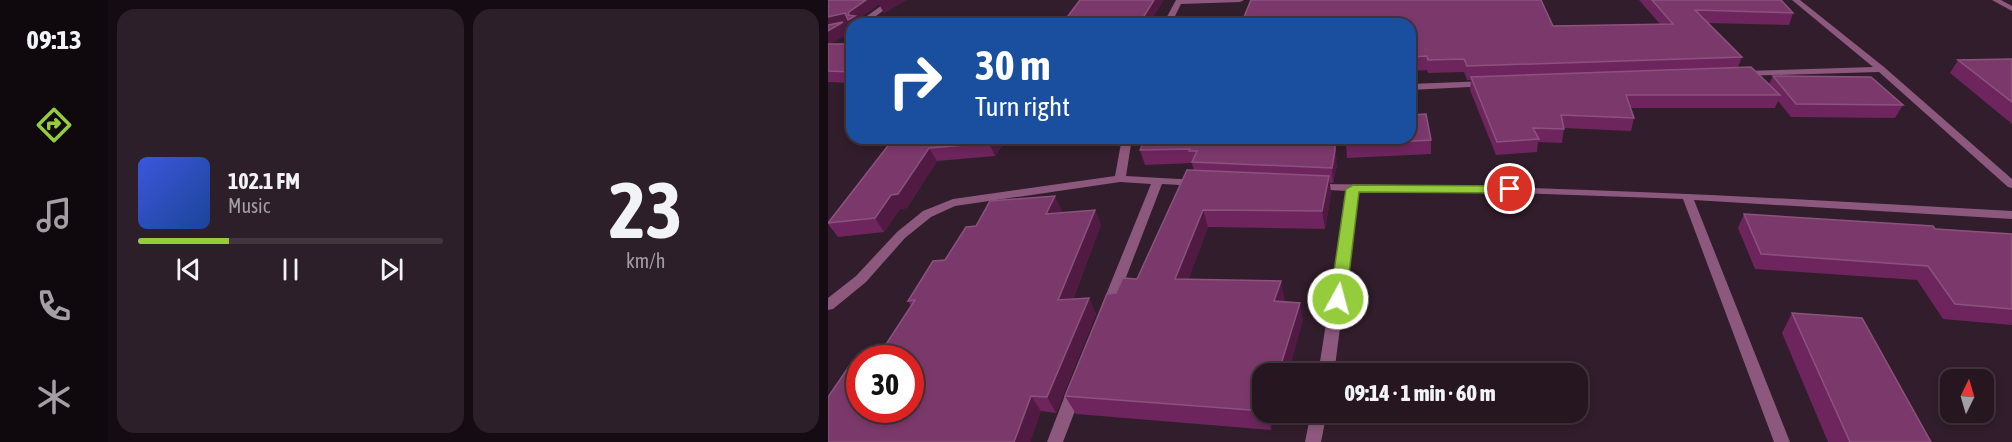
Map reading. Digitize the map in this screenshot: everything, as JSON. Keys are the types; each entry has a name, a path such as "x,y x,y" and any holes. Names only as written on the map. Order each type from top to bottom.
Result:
{"street":[{"path":"868,18 894,0"},
{"path":"1170,18 1180,1 1240,0"},
{"path":"1796,0 1881,69 2012,185"},
{"path":"1996,0 2012,9"},
{"path":"828,33 846,29"},
{"path":"1728,75 1881,69"},
{"path":"1416,87 1492,84"},
{"path":"1120,179 1126,144"},
{"path":"828,305 861,279 901,235 927,214 953,203 1120,179 1214,184"},
{"path":"1101,323 1157,182"},
{"path":"1306,187 1466,188 1687,196 2012,215"},
{"path":"1328,363 1353,189"},
{"path":"1687,196 1782,442"},
{"path":"1054,442 1080,377"},
{"path":"1313,442 1317,423"}],"building":[{"path":"828,0 866,0 849,12 848,15 855,16 852,18 847,18 845,13 828,17"},
{"path":"1080,0 1154,0 1143,18 1066,18"},
{"path":"1251,0 1541,0 1553,26 1673,24 1652,0 1781,0 1793,13 1695,10 1742,57 1467,66 1464,59 1428,60 1427,56 1416,57 1416,18 1244,18"},
{"path":"843,22 828,31 828,25"},
{"path":"828,44 846,44 846,72 828,71"},
{"path":"2012,59 2012,102 1958,60"},
{"path":"1751,67 1780,95 1626,95 1634,118 1561,115 1564,129 1533,128 1539,139 1497,142 1471,77"},
{"path":"1773,76 1871,77 1903,105 1796,104"},
{"path":"1426,114 1431,140 1416,141 1416,115"},
{"path":"889,144 977,144 929,148 898,194 891,195 875,218 828,223"},
{"path":"1143,144 1335,144 1332,168 1192,162 1197,151 1189,151 1190,149 1140,150"},
{"path":"1187,170 1329,176 1322,211 1203,210 1175,279 1281,281 1274,301 1300,303 1281,363 1252,363 1252,410 1065,396 1107,294 1116,293 1123,278 1137,279"},
{"path":"1055,196 1046,214 1095,210 1058,300 1089,298 1047,397 1031,396 1014,442 828,442 828,397 846,371 846,423 924,423 924,345 886,345 915,300 908,301 933,261 945,260 966,227 976,226 990,201"},
{"path":"1744,214 1933,226 1935,229 2012,234 2012,309 1955,304 1928,266 1761,254"},
{"path":"1792,313 1862,318 1931,442 1850,442"}],"route":[{"path":"1338,299 1353,189 1510,189"}]}
